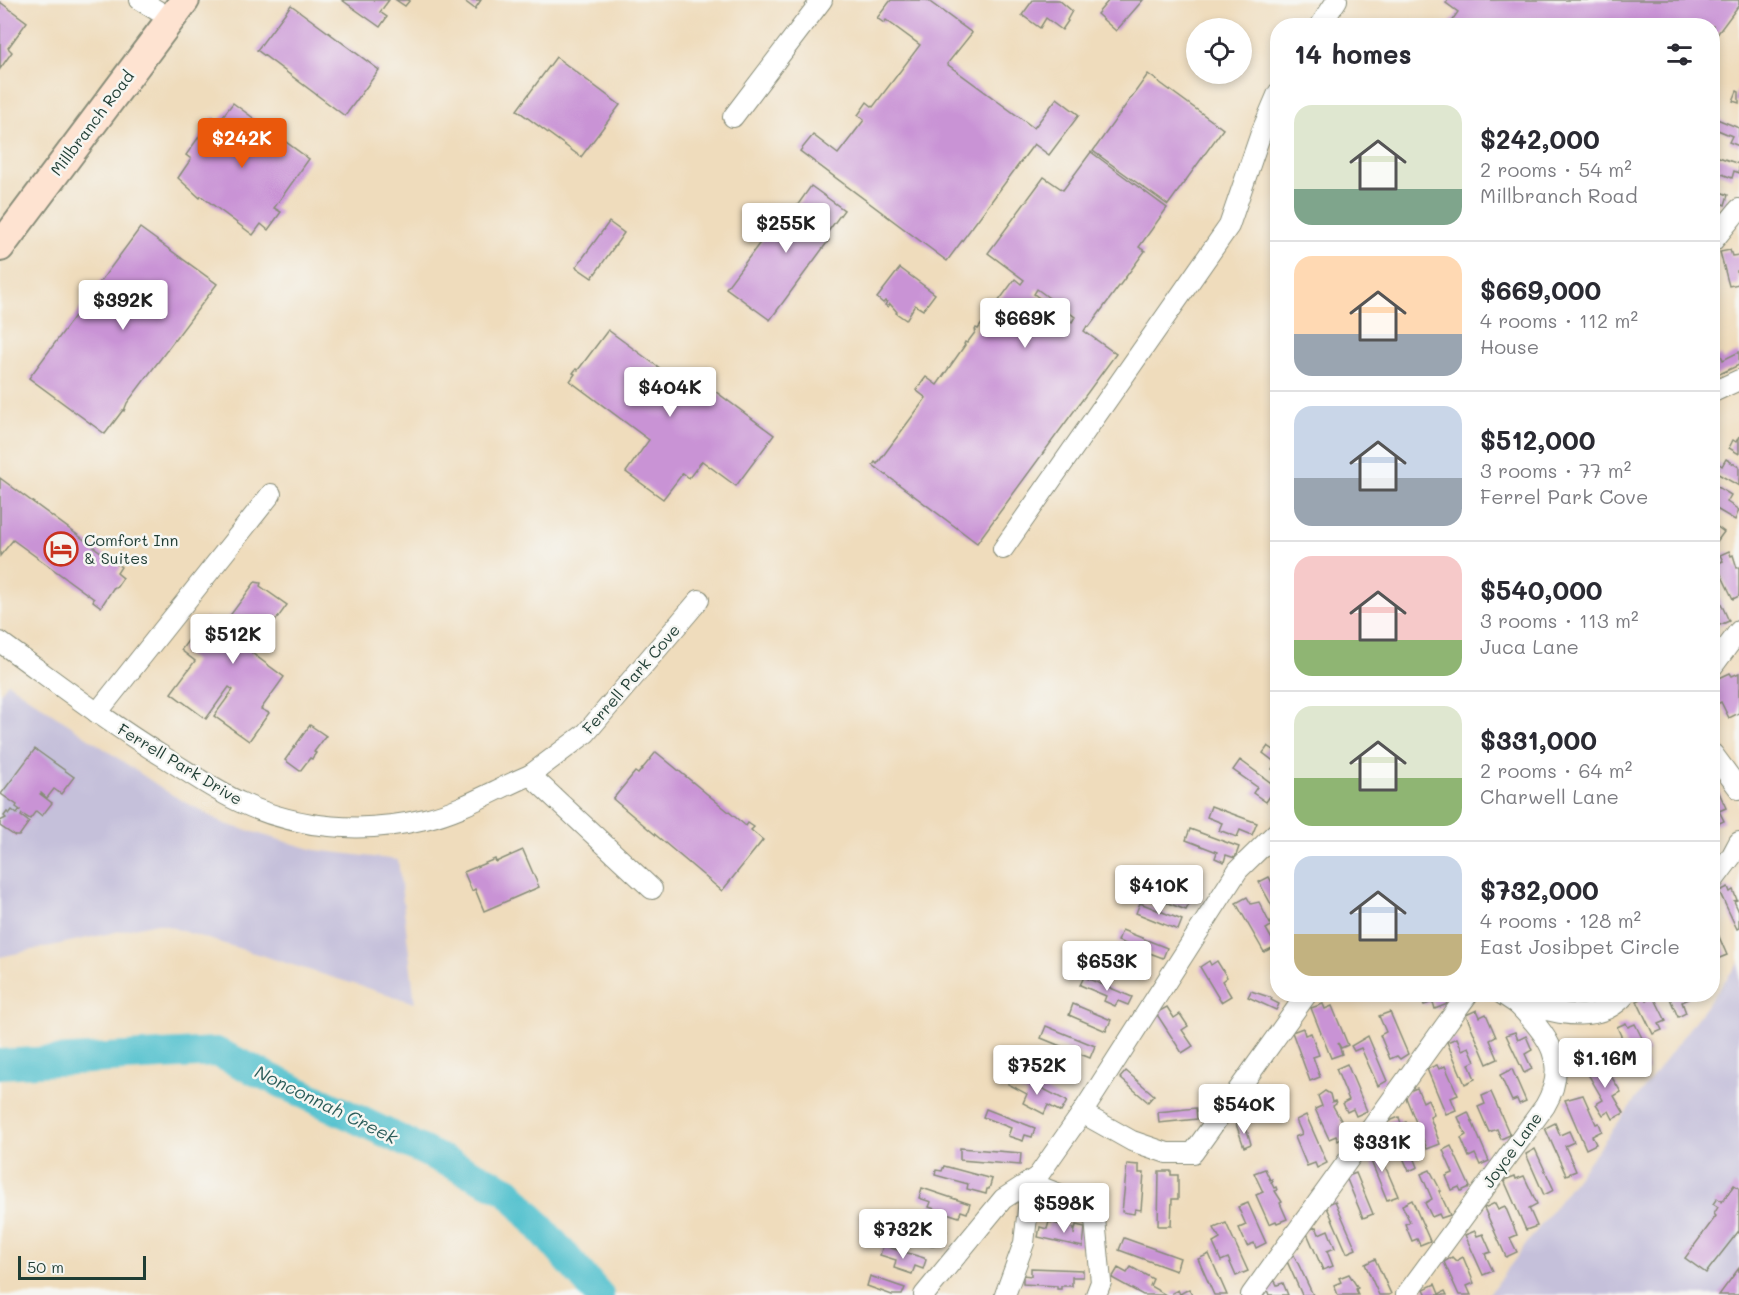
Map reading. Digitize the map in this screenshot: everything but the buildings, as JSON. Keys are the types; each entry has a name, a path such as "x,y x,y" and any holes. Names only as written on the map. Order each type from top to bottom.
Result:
{"main road":[{"name":"Millbranch Road","path":"0,248 178,10"}],"street":[{"path":"140,0 178,10"},
{"path":"733,117 822,0"},
{"path":"1325,18 1337,0"},
{"path":"1003,549 1229,226 1270,113"},
{"path":"1720,232 1739,209"},
{"path":"1720,389 1739,380"},
{"path":"97,713 271,494"},
{"name":"Ferrell Park Cove","path":"530,775 586,734 699,600"},
{"path":"1720,657 1739,631"},
{"name":"Ferrell Park Drive","path":"0,642 138,741 225,795 263,812 311,824 334,827 378,827 424,820 462,807 530,775"},
{"path":"1720,763 1739,789"},
{"path":"530,775 652,889"},
{"path":"924,1295 1003,1199 1035,1180 1082,1113 1238,870 1270,839"},
{"path":"1720,872 1739,842"},
{"path":"1082,1113 1132,1141 1167,1153 1193,1153 1301,1002"},
{"path":"1251,1295 1462,1002"},
{"name":"Joyce Lane","path":"1406,1295 1545,1106 1553,1090 1557,1070 1550,1044 1532,1019 1513,1002"},
{"name":"Joyce Lane","path":"1525,1002 1592,1015 1613,1008 1619,1002"},
{"path":"1005,1295 1024,1244 1035,1180"},
{"path":"1035,1180 1064,1196 1095,1219 1101,1282 1096,1295"}],"shaded area":[{"path":"8,683 169,793 225,824 315,850 398,860 415,1003 157,923 0,957 0,693"},
{"path":"1739,962 1739,1295 1488,1295 1709,1002 1720,1002 1720,987"}],"waterway":[{"name":"Nonconnah Creek","path":"0,1064 216,1052 508,1191 599,1295"}],"place":[{"name":"Comfort Inn & Suites","path":"61,549"}]}
